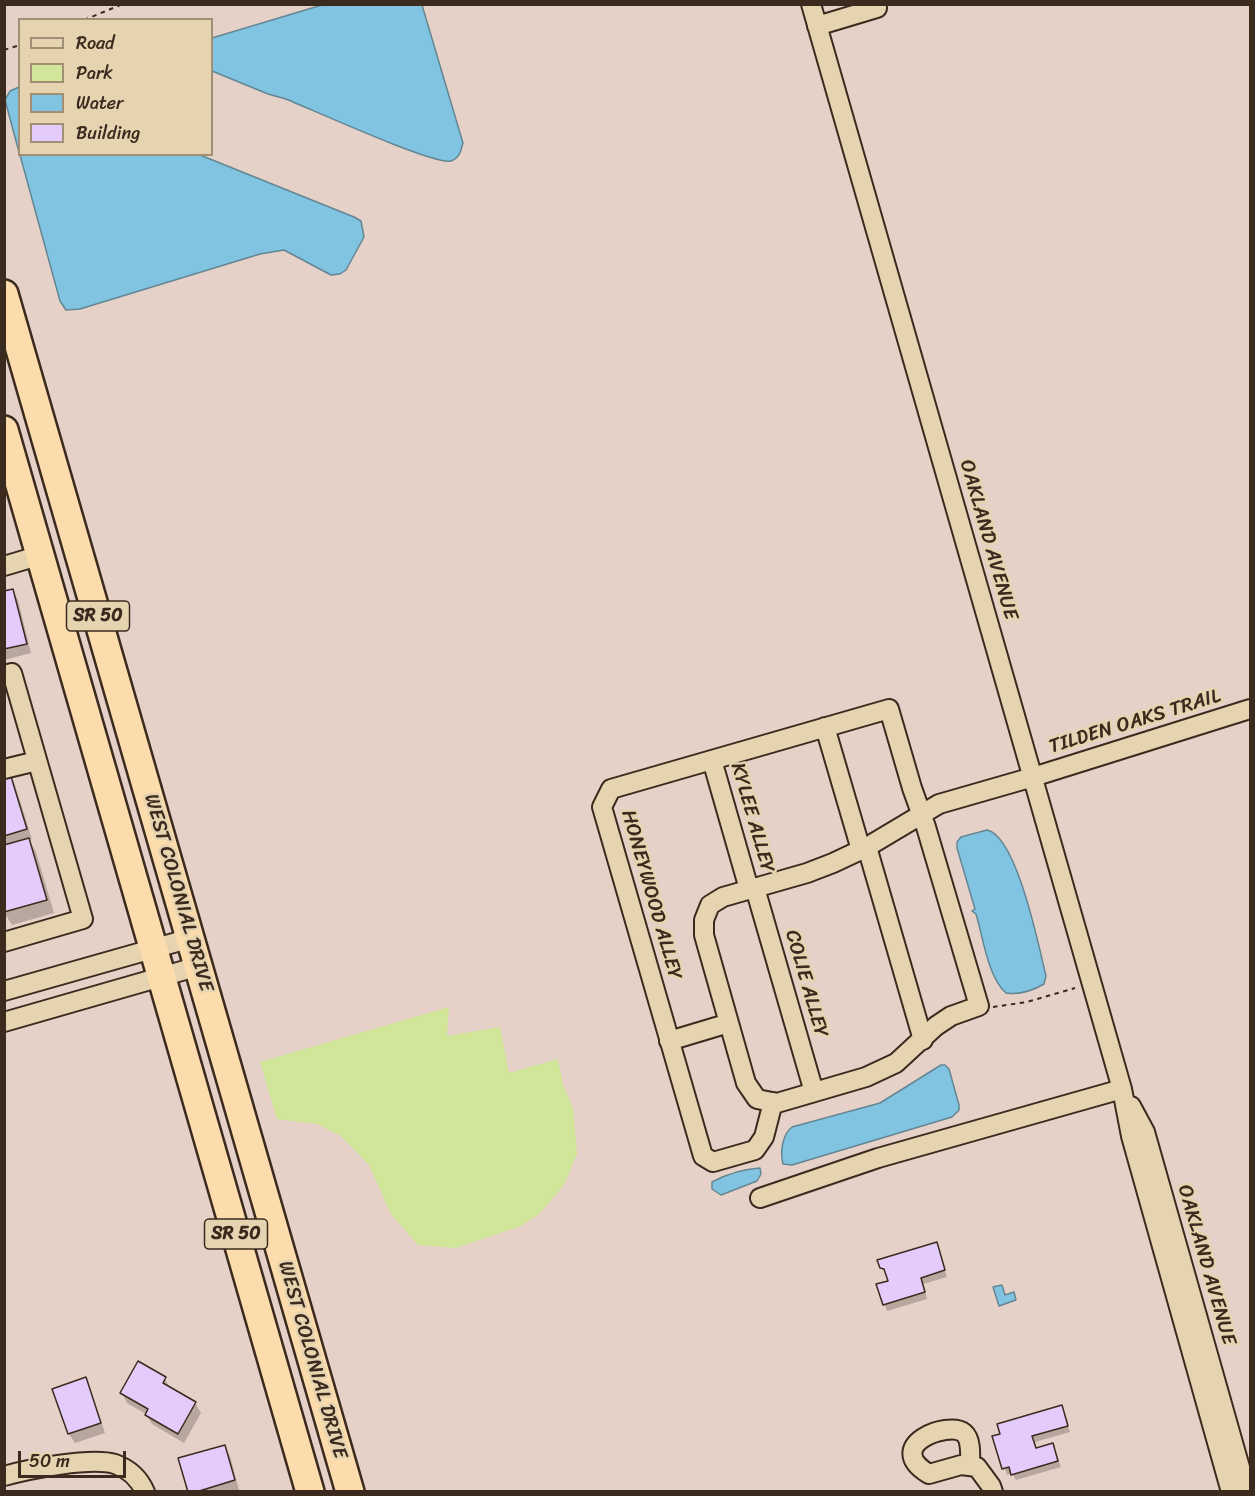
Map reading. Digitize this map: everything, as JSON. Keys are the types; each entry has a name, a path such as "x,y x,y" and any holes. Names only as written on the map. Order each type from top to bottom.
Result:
{"highway":[{"name":"WEST COLONIAL DRIVE","path":"4,294 350,1491"},
{"name":"WEST COLONIAL DRIVE","path":"4,430 310,1491"}],"street":[{"name":"OAKLAND AVENUE","path":"811,4 1122,1089 1131,1136 1231,1491"},
{"path":"817,26 877,8"},
{"path":"4,566 41,555"},
{"path":"4,675 12,673 83,919 4,942"},
{"name":"HONEYWOOD ALLEY","path":"773,1102 764,1137 755,1150 713,1162 702,1156 602,807 611,789 889,709 922,814"},
{"name":"TILDEN OAKS TRAIL","path":"773,1102 757,1099 746,1083 704,935 704,920 710,905 723,897 807,873 864,848 939,804 1251,709"},
{"path":"825,727 923,1040"},
{"path":"4,770 37,760"},
{"name":"KYLEE ALLEY","path":"712,760 752,889"},
{"path":"773,1102 777,1103 866,1077 896,1064 936,1026 951,1016 979,1006 922,814"},
{"name":"COLIE ALLEY","path":"752,889 814,1092"},
{"path":"4,992 191,938"},
{"path":"5,1019 199,966"},
{"path":"669,1041 729,1023"},
{"name":"OAKLAND AVENUE","path":"1122,1089 1145,1132 1247,1491"},
{"path":"760,1198 878,1158 1122,1089"},
{"path":"4,1476 22,1471 102,1462 113,1464 129,1472 141,1483 145,1491"},
{"path":"970,1466 978,1467 992,1486 993,1491"}],"path":[{"path":"89,18 123,4"},
{"path":"979,1006 988,1008 1027,1002 1092,983"}],"green space":[{"path":"449,1007 447,1036 500,1027 509,1073 558,1059 563,1085 573,1108 577,1154 564,1185 539,1214 521,1226 456,1248 418,1245 391,1214 369,1165 341,1136 317,1124 277,1119 260,1062"}],"water":[{"path":"322,5 422,5 463,143 460,154 451,161 421,154 213,71 213,38"},
{"path":"18,88 18,148 5,100 10,91"},
{"path":"20,156 202,156 361,221 364,237 346,270 340,274 331,275 284,250 260,254 80,309 66,310 60,301"},
{"path":"987,830 998,837 1008,851 1017,871 1046,976 1044,984 1025,992 1006,993 995,978 976,914 972,911 975,909 957,848 957,842 961,837"},
{"path":"941,1065 949,1069 959,1105 959,1110 952,1117 792,1165 783,1164 783,1144 786,1134 792,1127 880,1103"},
{"path":"760,1168 761,1174 757,1181 721,1195 712,1189 712,1182 723,1177"},
{"path":"1002,1285 1005,1295 1014,1292 1016,1300 999,1306 993,1287"}],"building":[{"path":"13,589 27,644 4,649 4,591"},
{"path":"9,770 27,829 4,836 4,772"},
{"path":"29,838 47,900 4,912 4,845"},
{"path":"937,1242 945,1270 921,1278 925,1292 883,1305 876,1284 888,1281 884,1269 880,1268 877,1260"},
{"path":"138,1361 166,1377 163,1383 196,1402 178,1434 145,1415 148,1409 120,1393"},
{"path":"86,1377 101,1423 68,1434 52,1389"},
{"path":"1062,1405 1068,1426 1032,1436 1036,1448 1053,1443 1058,1461 1011,1475 1009,1467 1002,1469 992,1436 1000,1434 997,1424"},
{"path":"225,1445 235,1480 196,1492 188,1492 178,1458"}]}
